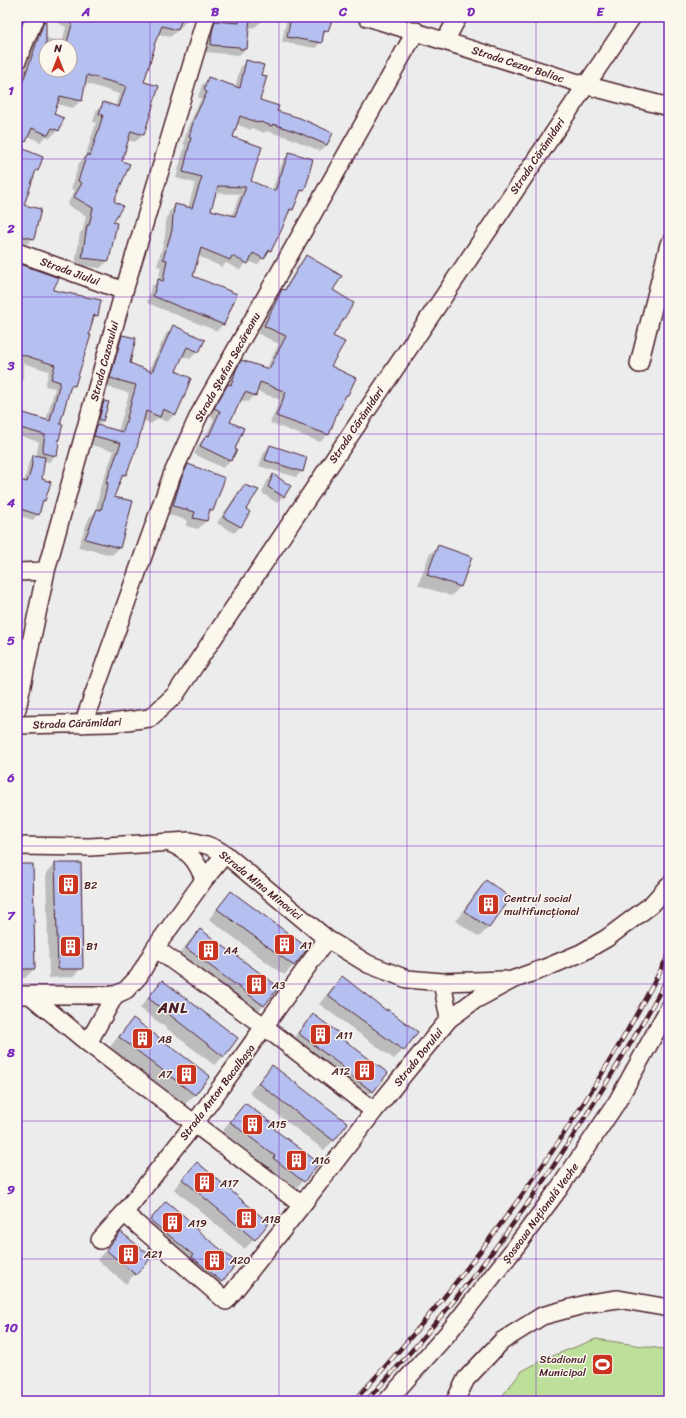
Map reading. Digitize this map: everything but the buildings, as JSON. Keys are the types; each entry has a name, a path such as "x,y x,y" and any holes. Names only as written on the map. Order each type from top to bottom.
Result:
{"street":[{"path":"17,61 35,17"},
{"name":"Strada Cazasului","path":"17,709 46,571 124,291 206,17"},
{"name":"Strada Cezar Boliac","path":"367,17 398,22 416,31 445,41 585,85 669,108"},
{"path":"445,41 458,17"},
{"name":"Strada Cărămidari","path":"17,725 111,723 150,718 175,695 632,17"},
{"name":"Strada Ștefan Secăreanu","path":"83,724 172,475 199,416 416,31"},
{"path":"639,364 669,244"},
{"name":"Strada Jiului","path":"17,252 124,291"},
{"path":"17,572 46,571"},
{"name":"Strada Mina Minovici","path":"17,846 90,847 190,841 202,843 214,847 225,854 327,939 368,964 407,979 442,982 512,980"},
{"path":"170,842 182,848 192,857 200,867 204,880"},
{"path":"24,995 115,995 126,990 139,976 155,948 204,880 225,854"},
{"name":"Strada Dorului","path":"124,1214 226,1301 302,1205 374,1110 449,1019 474,1000 512,980 581,953 607,938 651,905 669,885"},
{"name":"Strada Anton Bacalbașa","path":"100,1240 124,1214 195,1123 327,939"},
{"path":"155,948 265,1027 374,1110"},
{"path":"442,982 449,1019"},
{"path":"24,995 302,1205"},
{"path":"88,1043 115,995"},
{"name":"Șoseaua Națională Veche","path":"387,1401 448,1333 558,1190 617,1102 669,1008"},
{"path":"455,1401 466,1379 502,1341 542,1316 590,1303 618,1299 669,1308"}],"green space":[{"name":"Stadionul Municipal","path":"596,1339 669,1350 669,1401 498,1401 522,1371 547,1358"}],"railway":[{"path":"354,1401 444,1298 486,1244 526,1188 565,1132 602,1074 669,954"},
{"path":"366,1401 430,1330 518,1217 572,1138 597,1098 669,975"}],"place":[{"name":"B2","path":"69,885"},
{"name":"Centrul social multifuncțional","path":"488,904"},
{"name":"A1","path":"285,945"},
{"name":"B1","path":"70,946"},
{"name":"A4","path":"208,950"},
{"name":"A3","path":"256,985"},
{"name":"A11","path":"321,1035"},
{"name":"A8","path":"142,1039"},
{"name":"A12","path":"365,1071"},
{"name":"A7","path":"187,1074"},
{"name":"A15","path":"253,1124"},
{"name":"A16","path":"296,1160"},
{"name":"A17","path":"205,1183"},
{"name":"A18","path":"247,1219"},
{"name":"A19","path":"173,1223"},
{"name":"A21","path":"129,1254"},
{"name":"A20","path":"214,1260"},
{"name":"Stadionul Municipal","path":"602,1365"}],"district":[{"name":"ANL","path":"173,1008"}]}
